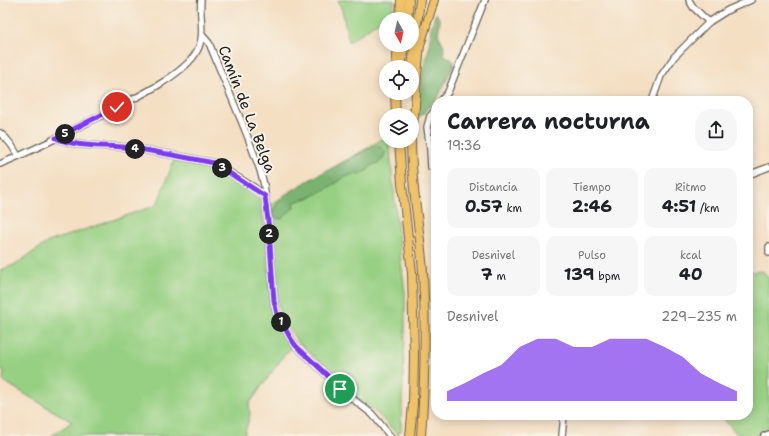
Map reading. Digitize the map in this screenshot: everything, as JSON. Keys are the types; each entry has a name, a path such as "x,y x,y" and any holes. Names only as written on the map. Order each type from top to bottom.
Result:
{"highway":[{"path":"400,12 401,0"},
{"path":"408,12 409,0"},
{"path":"413,60 420,0"},
{"path":"415,108 420,45 434,0"},
{"path":"400,148 412,273 414,356 413,404 410,436"},
{"path":"411,148 413,184 423,272 425,355 424,404 421,436"}],"street":[{"path":"0,164 56,138 152,89 176,74 197,52 201,41 201,0"},
{"path":"445,96 448,92 485,0"},
{"path":"689,0 693,7 709,22"},
{"path":"654,96 661,76 674,57 709,22 728,10 751,0"},
{"name":"Camín de La Belga","path":"202,35 209,43 260,170 269,229 274,301 277,314 296,346 340,389 372,414 390,436"},
{"path":"431,115 427,127 431,167"},
{"path":"0,133 7,138 18,156"},
{"path":"56,138 63,142 132,148 214,163 265,196"},
{"path":"753,173 769,167"},
{"path":"769,247 769,253"},
{"path":"562,436 564,420"},
{"path":"764,436 769,434"}],"green space":[{"path":"338,0 394,0 393,11 379,12 379,21 349,42 342,10"},
{"path":"436,13 440,21 438,34 444,46 444,55 455,63 438,96 431,96 431,105 420,117 418,108 424,64 429,48 431,27"},
{"path":"379,141 379,148 390,148 405,292 405,334 401,430 398,435 379,415 344,389 318,360 297,341 280,313 277,299 271,204"},
{"path":"376,145 379,148 382,148 385,152 384,157 380,162 371,166 368,170 360,174 343,178 319,193 294,203 294,207 282,219 275,218 272,211 283,196 311,179"},
{"path":"174,160 220,170 254,192 260,200 266,236 271,310 291,348 249,404 250,415 244,436 51,436 72,422 3,381 4,371 0,370 0,270 16,264 48,242 157,205"},
{"path":"763,271 769,279 769,430 756,436 739,436 725,420 753,420 753,272"}],"route":[{"path":"117,107 56,138 63,142 132,148 214,163 255,188 265,196 274,301 277,314 296,346 340,389"}]}
